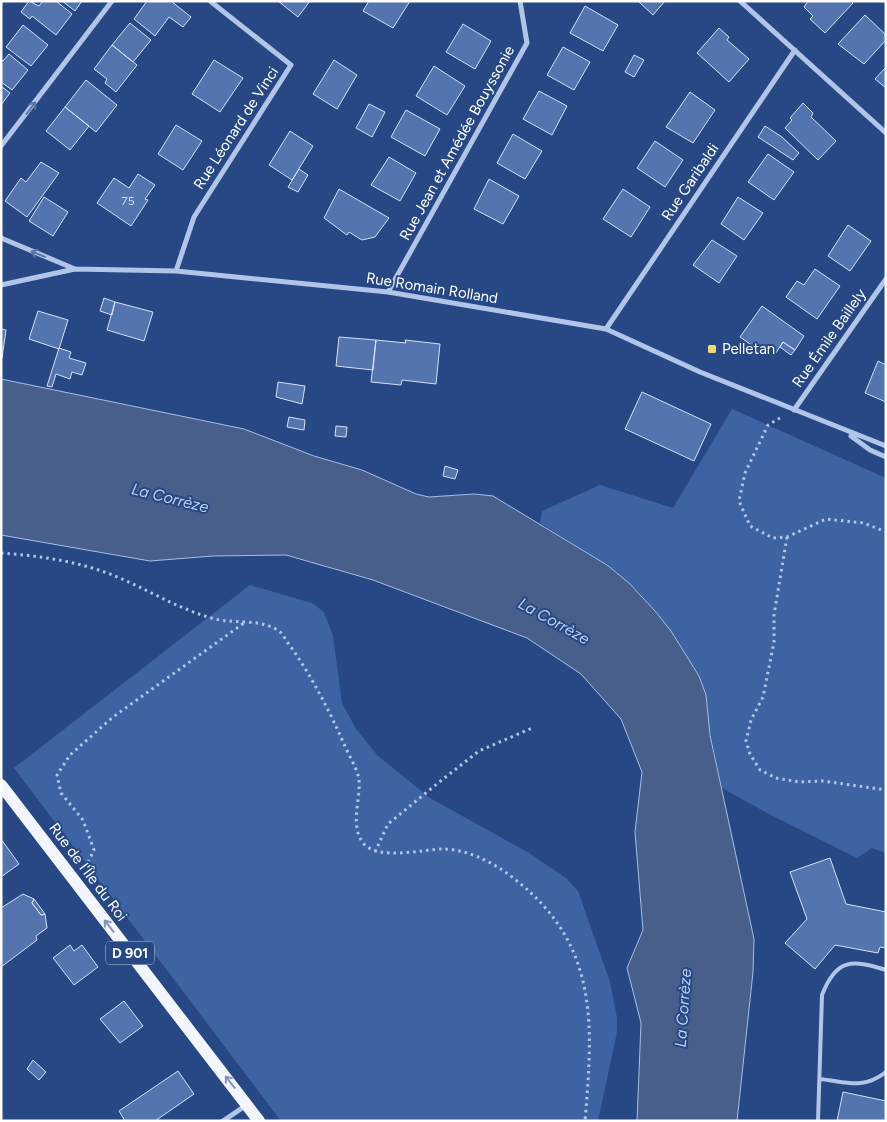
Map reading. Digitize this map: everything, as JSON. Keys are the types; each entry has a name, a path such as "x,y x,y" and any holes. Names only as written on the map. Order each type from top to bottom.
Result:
{"main road":[{"name":"Rue de l'Île du Roi","path":"1,785 260,1121"}],"street":[{"path":"1,146 112,1"},
{"name":"Rue Léonard de Vinci","path":"176,271 194,217 291,66 210,1"},
{"name":"Rue Jean et Amédée Bouyssonie","path":"388,292 527,43 520,1"},
{"path":"740,1 886,133"},
{"name":"Rue Garibaldi","path":"606,329 795,50"},
{"name":"Rue Romain Rolland","path":"1,238 75,269 176,271 388,292 606,329 700,372 844,431 886,446"},
{"path":"1,285 75,269"},
{"name":"Rue Émile Baillely","path":"794,410 886,280"},
{"name":"Rue Romain Rolland","path":"844,431 870,450 886,457"},
{"path":"223,1121 247,1104"}],"lane":[{"path":"818,1121 822,996 828,979 834,971 843,965 858,962 886,970"},
{"path":"820,1079 857,1084 873,1081 886,1072"}],"path":[{"path":"794,410 768,425 745,473 739,501 750,526 773,538 787,537 826,519 864,522 886,532"},
{"path":"787,537 774,615 774,642 763,697 751,720 746,741 750,754 760,770 776,778 799,782 823,781 886,790"},
{"path":"1,552 68,561 122,578 171,605 215,619 261,624 280,632 305,668 336,727 358,778 357,809 359,836 365,846 375,852 386,853 446,849 468,854 506,871 534,894 554,915 568,938 585,983 589,1031 585,1121"},
{"path":"72,878 88,866 94,850 83,820 61,793 57,775 70,754 114,718 244,623"},
{"path":"375,852 388,824 438,783 479,751 532,728"}],"shaded area":[{"path":"732,409 886,478 886,853 872,848 857,858 722,788 698,674 671,631 638,592 607,565 540,523 542,511 600,485 673,508"},
{"path":"250,585 312,603 324,612 333,636 342,703 356,729 378,756 430,798 529,853 566,878 578,891 610,982 617,1018 617,1032 598,1121 281,1121 14,768"}],"water":[{"name":"La Corrèze","path":"1,379 244,429 314,456 362,470 416,494 429,497 474,494 493,496 607,565 629,583 671,631 699,676 706,695 710,735 754,939 753,972 737,1121 637,1121 641,1023 627,968 643,930 635,832 642,772 621,719 581,674 527,638 373,580 286,555 213,556 150,561 1,535"}],"building":[{"path":"29,1 39,6 43,1 56,1 72,14 56,35 32,16 30,19 21,12"},
{"path":"62,1 82,1 75,11"},
{"path":"147,1 171,1 191,17 183,27 169,17 155,36 134,19"},
{"path":"278,1 310,1 298,17"},
{"path":"369,1 410,1 393,28 363,11"},
{"path":"638,1 665,1 653,15"},
{"path":"808,1 851,1 853,3 825,33 810,19 813,16 804,7"},
{"path":"585,6 618,25 603,51 570,33"},
{"path":"865,15 886,35 886,40 864,64 838,44"},
{"path":"130,23 151,40 133,62 112,45"},
{"path":"463,24 491,41 475,69 446,52"},
{"path":"23,25 48,45 31,66 6,47"},
{"path":"719,28 729,37 727,40 749,59 729,82 697,53"},
{"path":"112,45 137,65 116,92 105,83 107,79 94,69"},
{"path":"563,47 590,62 574,90 547,75"},
{"path":"9,54 28,70 12,90 1,82 1,59 3,61"},
{"path":"634,55 644,60 634,77 625,72"},
{"path":"214,60 243,78 220,112 192,94"},
{"path":"334,60 357,75 337,109 313,94"},
{"path":"434,66 465,86 447,115 416,96"},
{"path":"886,67 886,88 875,79"},
{"path":"86,80 117,105 96,132 65,107"},
{"path":"1,86 10,93 1,105"},
{"path":"539,91 567,106 552,135 523,119"},
{"path":"690,92 715,110 693,143 666,127"},
{"path":"803,103 813,113 811,117 836,141 818,160 785,128 792,120 790,118"},
{"path":"369,104 385,112 372,137 356,128"},
{"path":"65,107 89,126 70,150 46,131"},
{"path":"406,110 440,129 425,156 391,137"},
{"path":"176,125 202,141 183,170 158,154"},
{"path":"765,126 782,137 799,153 793,160 758,137"},
{"path":"290,131 313,146 292,180 269,165"},
{"path":"513,134 542,151 525,179 497,163"},
{"path":"655,141 683,160 665,187 637,168"},
{"path":"768,154 794,172 774,200 748,182"},
{"path":"389,157 416,173 400,201 371,185"},
{"path":"41,162 59,173 27,217 5,201 21,178 26,182"},
{"path":"299,169 308,175 298,192 288,187"},
{"path":"138,174 155,185 145,199 148,200 131,226 97,203 114,178 129,188"},
{"path":"489,179 519,196 503,224 474,209"},
{"path":"339,189 389,218 375,237 362,240 349,232 347,235 324,218"},
{"path":"623,189 650,207 631,237 603,219"},
{"path":"44,197 68,212 53,236 29,221"},
{"path":"738,197 763,213 744,240 721,224"},
{"path":"848,225 871,241 850,271 828,256"},
{"path":"712,240 737,256 719,283 693,265"},
{"path":"815,269 840,286 817,319 786,297 797,281 804,285"},
{"path":"104,298 115,302 112,315 100,311"},
{"path":"115,302 153,312 144,341 107,330"},
{"path":"762,306 804,336 795,350 783,342 774,356 760,346 757,349 740,337"},
{"path":"38,311 68,320 59,349 29,339"},
{"path":"1,329 6,330 2,358 1,358"},
{"path":"339,337 376,340 373,370 336,366"},
{"path":"376,340 406,343 405,340 440,344 436,384 402,380 401,385 371,382"},
{"path":"783,342 795,350 791,355 780,347"},
{"path":"59,348 71,352 69,358 86,363 82,375 72,372 70,379 56,374 52,387 47,386"},
{"path":"878,361 886,365 886,402 865,393"},
{"path":"278,382 305,386 302,404 276,397"},
{"path":"642,392 711,424 694,461 625,429"},
{"path":"289,417 305,420 304,430 287,427"},
{"path":"336,426 347,427 346,437 335,436"},
{"path":"445,466 458,470 455,479 443,476"},
{"path":"1,839 19,864 1,877"},
{"path":"830,858 846,904 886,912 886,948 880,947 878,953 835,945 815,969 785,943 807,919 790,872"},
{"path":"23,894 34,899 32,903 41,915 45,914 47,928 36,936 37,940 1,967 1,908"},
{"path":"34,899 45,914 41,915 32,903"},
{"path":"70,945 74,951 82,945 98,967 74,985 53,958"},
{"path":"124,1001 143,1026 120,1043 100,1019"},
{"path":"33,1060 46,1072 39,1080 27,1069"},
{"path":"178,1071 194,1094 155,1121 125,1121 119,1111"},
{"path":"843,1092 886,1101 886,1121 837,1121"}],"place":[{"name":"Pelletan","path":"712,349"}]}
